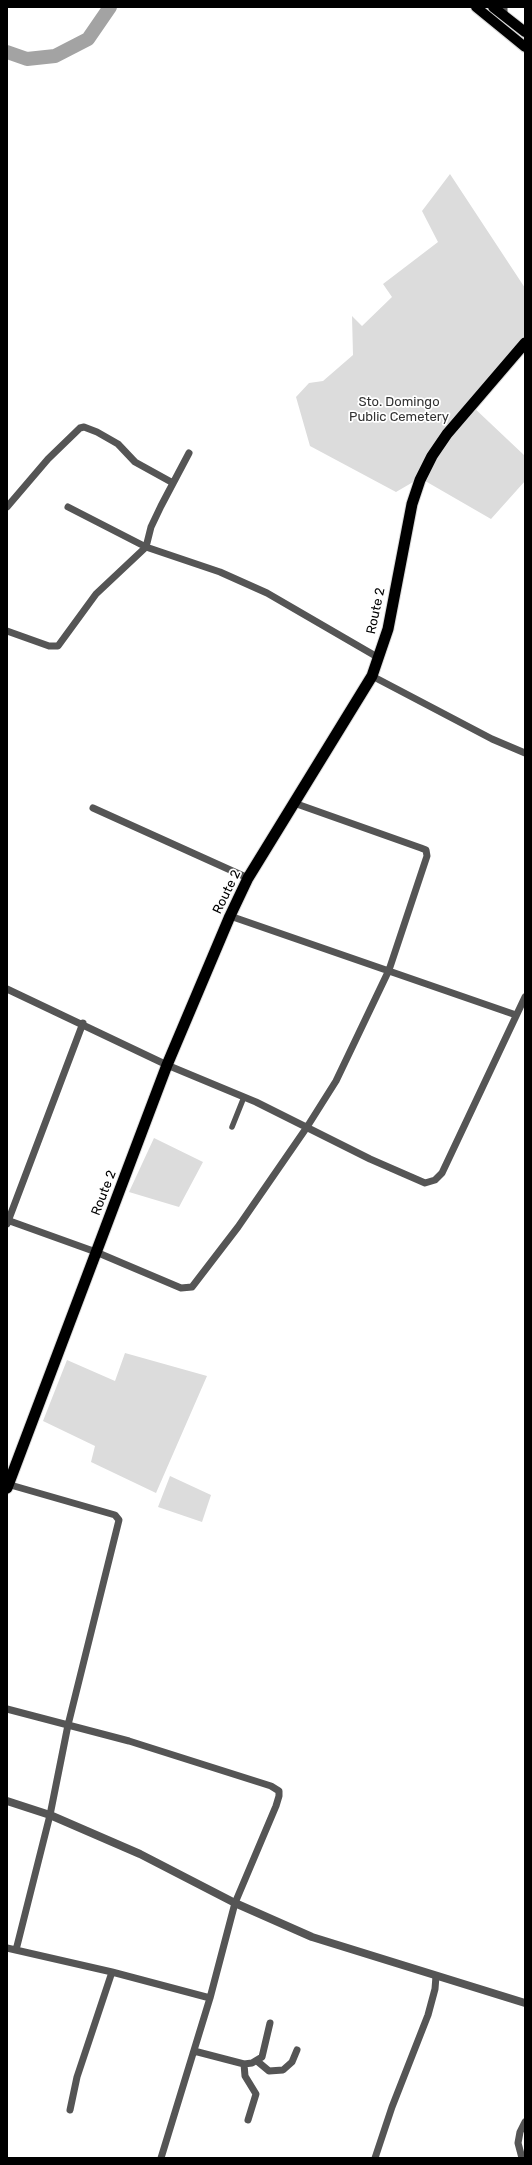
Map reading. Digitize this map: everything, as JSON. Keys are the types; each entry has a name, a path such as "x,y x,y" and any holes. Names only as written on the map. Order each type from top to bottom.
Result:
{"highway":[{"name":"Route 2","path":"7,1486 167,1065 230,916 248,878 372,676 388,629 412,504 420,480 432,456 447,434 525,343"}],"main road":[{"path":"476,7 525,47"},
{"path":"493,7 504,11 525,32"}],"street":[{"path":"7,507 48,459 80,428 84,427 97,432 118,444 135,462 173,483"},
{"path":"7,630 49,646 58,646 96,594 146,547 151,527 189,453"},
{"path":"68,507 146,547 220,572 267,593 379,658"},
{"path":"372,676 492,739 525,753"},
{"path":"83,1023 8,1221 96,1252 181,1288 192,1287 242,1221 307,1127 336,1081 389,970 427,856 426,850 294,803"},
{"path":"93,808 248,878"},
{"path":"230,916 516,1015"},
{"path":"7,989 83,1023 167,1065 244,1097 370,1159 425,1183 435,1180 442,1173 525,997"},
{"path":"232,1127 244,1097"},
{"path":"7,1486 115,1515 119,1520 68,1725 50,1816 16,1950"},
{"path":"7,1709 128,1741 277,1789 279,1796 276,1806 235,1903 210,1998 161,2158"},
{"path":"7,1801 50,1816 140,1854 235,1903 312,1937 525,2003"},
{"path":"7,1948 112,1972 210,1998"},
{"path":"70,2110 77,2077 112,1972"},
{"path":"375,2158 392,2106 428,2015 435,1989 436,1976"},
{"path":"194,2051 244,2064 257,2061 264,2052 270,2023"},
{"path":"257,2061 270,2071 283,2070 292,2062 297,2050"},
{"path":"244,2064 245,2076 256,2094 248,2120"},
{"path":"522,2158 518,2143 520,2132 525,2122"}],"green space":[{"name":"Sto. Domingo Public Cemetery","path":"450,174 525,288 525,339 471,405 525,456 525,481 491,519 420,478 396,492 310,446 296,397 309,383 323,381 353,355 352,316 362,326 392,297 383,284 438,242 422,211"},
{"path":"154,1138 203,1162 179,1207 129,1192"},
{"path":"125,1353 207,1376 156,1493 91,1462 95,1446 43,1421 67,1360 115,1381"},
{"path":"170,1476 211,1495 202,1522 158,1507"}],"waterway":[{"path":"7,52 27,59 55,56 88,39 110,7"}]}
